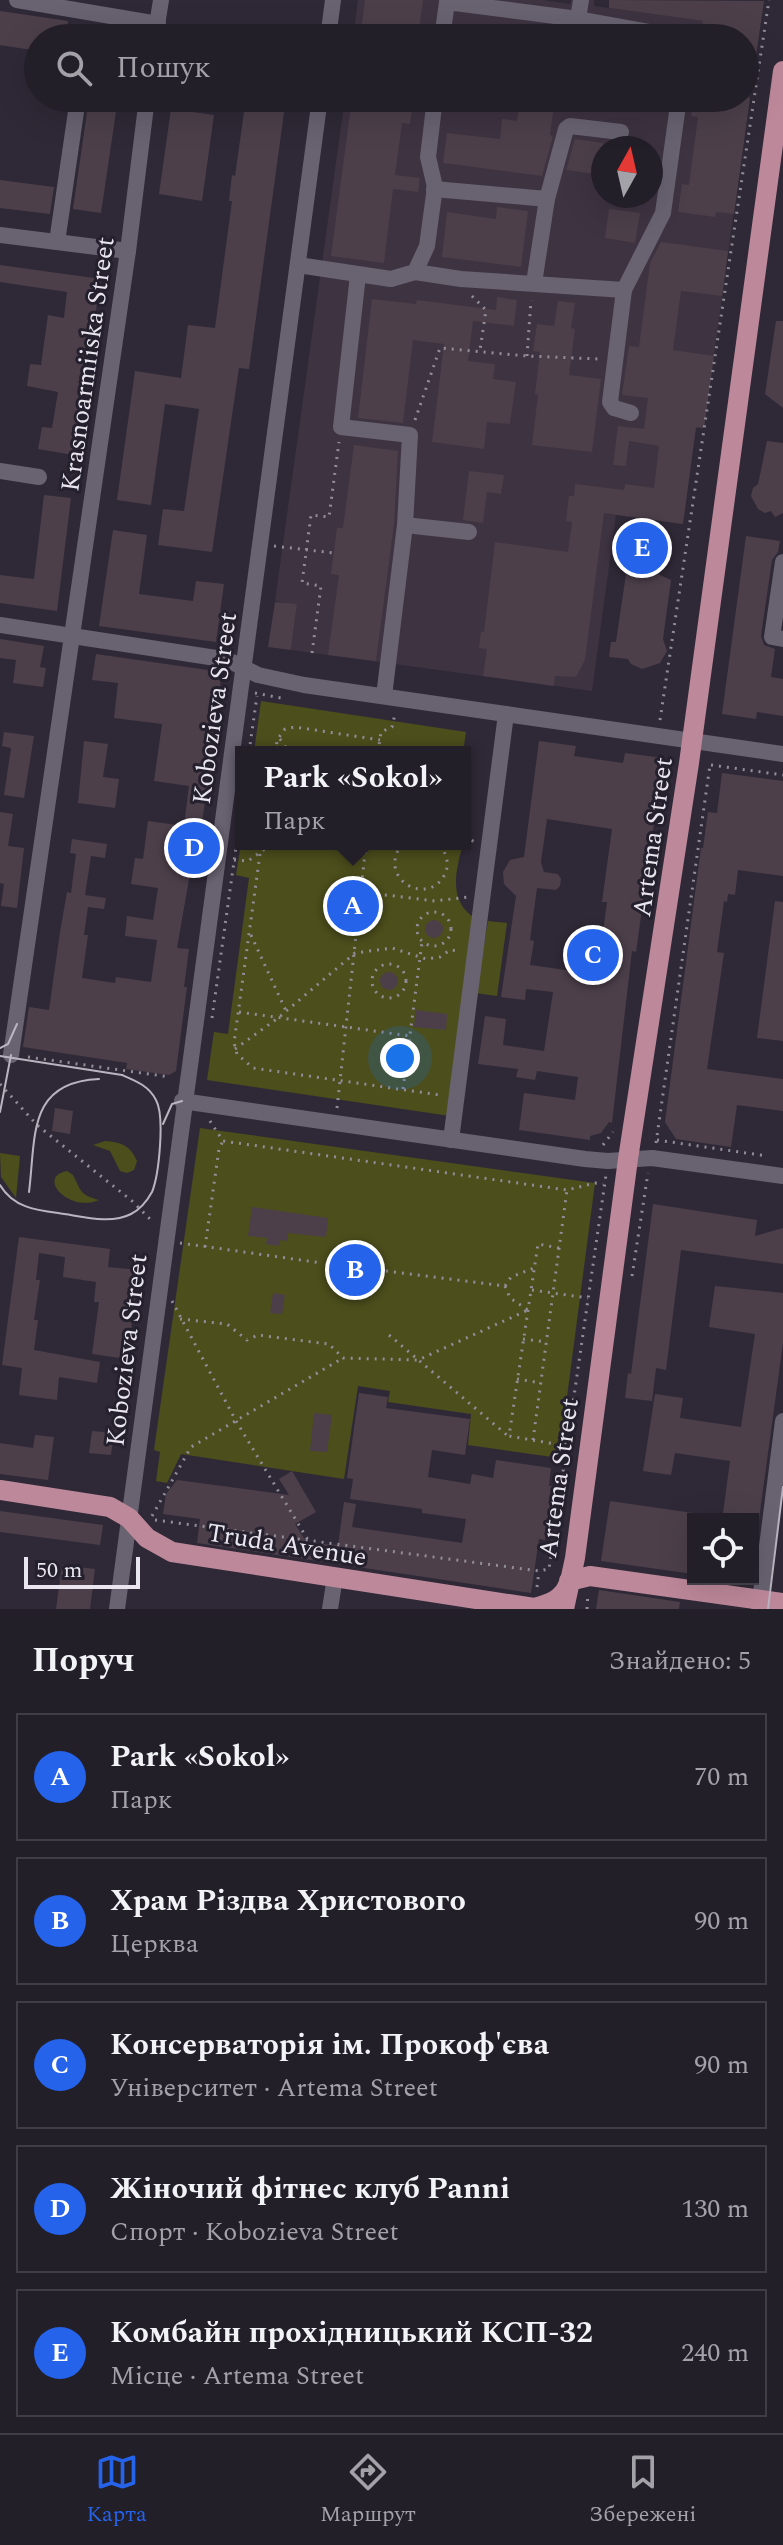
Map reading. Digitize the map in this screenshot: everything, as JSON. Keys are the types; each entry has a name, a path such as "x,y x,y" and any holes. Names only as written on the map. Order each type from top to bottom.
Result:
{"main road":[{"name":"Artema Street","path":"564,1609 575,1558 618,1160 692,742 783,71"},
{"name":"Truda Avenue","path":"0,1490 110,1507 129,1518 147,1538 172,1552 534,1608 560,1597 569,1581"},
{"path":"569,1581 590,1576 759,1604 783,1603"}],"street":[{"path":"17,0 78,5 135,24"},
{"path":"157,24 161,0"},
{"path":"330,24 333,0"},
{"path":"578,19 581,0"},
{"path":"444,24 447,2 606,24"},
{"path":"57,242 76,112"},
{"name":"Krasnoarmiiska Street","path":"11,1055 128,251 145,112"},
{"name":"Kobozieva Street","path":"117,1609 182,1101 318,112"},
{"path":"415,272 427,246 434,189 428,157 433,112"},
{"path":"631,413 614,408 610,402 624,290 663,215 677,112"},
{"path":"534,283 547,199 566,129 570,126 621,132"},
{"path":"434,189 547,199"},
{"path":"0,235 128,251"},
{"path":"298,265 391,279 415,272 461,279 624,290"},
{"path":"358,275 341,427 410,435 405,525 384,696"},
{"path":"0,471 39,477"},
{"path":"405,525 469,532"},
{"path":"783,562 772,637 783,639"},
{"path":"0,625 216,658 272,679 783,754"},
{"path":"451,1140 506,714"},
{"path":"182,1101 451,1140 618,1160 652,1158 783,1176"},
{"path":"759,1604 783,1421"},
{"path":"330,1609 335,1577"}],"path":[{"path":"759,60 769,0"},
{"path":"660,724 750,112"},
{"path":"527,356 534,283"},
{"path":"471,295 486,310 480,350"},
{"path":"410,435 437,350 443,347 527,356 617,360"},
{"path":"312,653 321,586 302,583 306,550 311,515 329,517 341,427"},
{"path":"260,544 334,553"},
{"path":"250,746 257,695"},
{"path":"379,746 381,732 392,727 395,714"},
{"path":"277,746 285,729 295,727 380,740"},
{"path":"279,738 285,746"},
{"path":"631,1283 643,1190 657,1140 710,765"},
{"path":"262,850 235,1049 244,1062 253,1068 457,1098"},
{"path":"337,1108 365,850"},
{"path":"398,850 395,869 404,884 420,889 437,884 447,870 444,850"},
{"path":"218,855 248,861 260,854"},
{"path":"419,899 420,889"},
{"path":"360,892 419,899 458,899 484,894"},
{"path":"403,1089 422,942 416,928 421,918 436,912 446,917 451,927 446,942 435,947 422,942"},
{"path":"250,933 286,1011"},
{"path":"235,1049 278,1018 355,953 392,948 420,958 433,958 450,950 476,953"},
{"path":"391,964 404,973 406,984 396,997 384,998 374,991 371,980 376,969 391,964"},
{"path":"406,984 416,985"},
{"path":"239,1012 410,1036"},
{"path":"199,1104 223,1141 567,1190 595,1183 604,1184"},
{"path":"657,1140 767,1156"},
{"path":"205,1247 219,1149 223,1141"},
{"path":"528,1310 418,1360 343,1358 191,1447 153,1511 151,1520 544,1572 551,1565 604,1184 618,1160 607,1143"},
{"path":"533,1440 567,1190"},
{"path":"180,1243 322,1263"},
{"path":"509,1436 538,1244 559,1248"},
{"path":"505,1286 511,1277 534,1268"},
{"path":"386,1271 505,1286"},
{"path":"505,1286 510,1298 528,1310"},
{"path":"532,1290 588,1298"},
{"path":"180,1319 227,1324 247,1340 258,1335 329,1344 343,1358"},
{"path":"389,1335 509,1436 561,1445 568,1441"},
{"path":"523,1339 547,1342"},
{"path":"517,1379 541,1383"},
{"path":"587,1609 590,1576"}],"shaded area":[{"path":"358,0 543,0 570,4 571,0 594,0 594,6 703,21 706,24 355,24"},
{"path":"343,112 748,112 704,428 696,428 683,524 616,515 592,691 291,650 297,605 275,601"},
{"path":"261,701 466,732 464,746 255,746"},
{"path":"240,850 462,850 456,874 457,893 465,910 473,917 450,1116 207,1080 214,1032 228,1034 249,878 236,875"},
{"path":"488,921 507,923 497,996 476,993"},
{"path":"200,1128 595,1183 559,1458 468,1445 471,1414 388,1402 390,1391 358,1386 344,1479 181,1454 167,1483 156,1481 160,1452 154,1450"},
{"path":"105,1141 128,1148 137,1161 134,1170 127,1173 120,1171 110,1151 93,1145"},
{"path":"0,1153 20,1156 16,1198 1,1177"},
{"path":"67,1171 73,1175 84,1194 99,1200 77,1202 60,1193 55,1180"}],"building":[{"path":"365,0 423,0 420,24 362,24"},
{"path":"609,0 764,1 759,36 759,24 703,24 703,21 609,8"},
{"path":"0,11 68,21 67,24 24,24 24,49 0,45"},
{"path":"87,112 116,112 101,213 73,209"},
{"path":"171,112 214,115 202,201 159,194"},
{"path":"244,112 284,112 249,369 239,368 212,552 158,545 163,509 184,511 199,409 165,404 151,505 117,500 135,371 181,378 188,325 215,328 232,201 229,201 232,175 235,176"},
{"path":"350,112 411,112 410,124 402,123 395,175 420,178 418,192 393,189 384,263 331,256"},
{"path":"518,112 553,112 550,135 553,136 542,176 443,163 447,133 500,139 502,119 517,121"},
{"path":"692,112 748,112 734,214 716,212 715,217 678,212 682,184 689,185 698,117 691,116"},
{"path":"575,139 591,141 591,173 566,170"},
{"path":"0,180 54,187 50,214 0,208"},
{"path":"497,207 528,211 521,267 442,257 447,212 496,219"},
{"path":"609,209 640,213 635,243 605,238"},
{"path":"661,242 728,251 722,296 681,291 673,350 714,356 704,428 696,427 683,524 604,513 585,660 576,677 555,676 554,686 483,676 487,649 479,648 481,632 484,632 495,542 568,552 572,522 566,521 569,496 574,496 575,484 624,490 625,484 654,488 659,446 629,441 626,466 613,465 618,426 644,429 648,398 622,395 629,346 639,347 650,263"},
{"path":"0,265 101,279 73,455 38,449 42,427 52,428 58,392 27,386 30,364 41,365 48,315 64,318 67,292 0,282"},
{"path":"497,297 517,300 514,326 473,321 468,361 495,364 493,379 516,382 510,424 487,422 484,449 432,442 444,344 413,340 403,423 358,418 372,299 416,304 417,300 496,310"},
{"path":"558,301 575,303 569,375 601,379 592,452 532,445 540,352 533,351 537,324 554,326"},
{"path":"776,321 783,321 783,408 765,394"},
{"path":"767,441 783,443 783,513 775,517 771,511 765,513 758,509 751,496 758,484"},
{"path":"354,445 398,451 394,524 376,661 328,655 339,575 331,574 337,528 343,528"},
{"path":"469,471 504,475 501,494 487,492 483,523 463,520"},
{"path":"44,495 71,498 57,611 0,603 0,575 34,579"},
{"path":"113,530 147,535 139,594 193,601 196,581 224,584 216,642 99,626"},
{"path":"746,536 780,541 778,552 772,560 761,636 764,645 775,649 771,677 783,679 783,716 757,712 756,719 722,714"},
{"path":"649,570 671,580 663,639 667,651 660,663 642,669 628,659 609,657 611,642 616,642 626,574 639,576"},
{"path":"275,602 297,604 291,650 268,647"},
{"path":"0,639 44,646 40,667 46,668 43,687 13,683 16,660 0,658"},
{"path":"96,654 222,672 202,823 199,822 177,948 189,949 184,987 187,987 176,1071 169,1075 126,1069 127,1063 23,1047 29,1007 49,1010 67,892 71,893 76,854 70,853 72,839 107,844 105,858 91,856 85,895 106,898 104,909 88,907 82,978 115,983 116,977 151,982 157,940 125,936 127,916 153,920 158,888 131,884 135,858 143,859 148,821 184,826 189,786 154,781 162,724 114,718 118,683 92,680"},
{"path":"4,732 34,736 24,798 4,795 11,748 2,746"},
{"path":"84,741 108,744 103,777 119,779 115,808 78,803"},
{"path":"539,741 576,746 574,756 623,763 625,753 663,758 636,952 632,951 612,1123 609,1122 601,1133 590,1136 590,1140 519,1130 524,1093 575,1100 578,1077 537,1071 535,1080 516,1077 518,1069 478,1064 485,1016 506,1019 503,1045 544,1051 553,992 526,989 525,1000 501,997 516,896 504,884 503,872 510,860 524,857","holes":["547,819 612,829 602,902 607,902 603,932 587,930 580,972 530,965 537,888 556,890 561,879 558,874 544,872 541,862"]},
{"path":"722,773 783,781 783,876 738,870 735,895 728,894 727,902 724,901 717,952 724,953 707,1069 783,1079 783,1111 737,1105 731,1147 676,1139 665,1122 701,848 708,812 717,813"},
{"path":"0,812 13,814 8,846 24,848 17,908 1,906 4,884 0,883"},
{"path":"775,901 783,902 783,1041 757,1038"},
{"path":"434,920 443,929 434,938 425,929"},
{"path":"389,972 398,981 389,990 380,981"},
{"path":"416,1010 447,1014 446,1030 414,1027"},
{"path":"55,1108 73,1111 70,1134 52,1131"},
{"path":"653,1204 757,1220 755,1236 783,1228 783,1264 681,1250 666,1370 656,1368 652,1401 625,1398 628,1373 631,1374"},
{"path":"252,1207 328,1218 326,1237 288,1233 287,1241 280,1240 279,1246 266,1244 267,1238 248,1236"},
{"path":"19,1237 110,1249 108,1267 139,1270 127,1359 92,1354 99,1302 94,1302 96,1282 63,1277 65,1257 39,1253 36,1280 40,1280 34,1320 38,1320 34,1350 100,1362 97,1383 59,1377 57,1400 19,1395 22,1368 2,1365"},
{"path":"347,1258 371,1261 375,1267 373,1280 368,1284 334,1277 336,1260 347,1261"},
{"path":"715,1286 783,1293 783,1343 759,1519 759,1513 723,1513 730,1461 675,1453 671,1475 643,1471 655,1394 683,1398 680,1418 741,1427 755,1334 709,1327"},
{"path":"273,1293 285,1295 282,1314 270,1313"},
{"path":"359,1393 388,1397 386,1408 470,1419 465,1455 432,1450 428,1477 470,1484 472,1474 493,1478 496,1460 551,1468 549,1486 553,1486 545,1540 539,1539 531,1593 197,1543 200,1519 163,1514 166,1494 177,1480 289,1495 279,1479 292,1471 316,1512 295,1524 307,1543 338,1545 344,1502 356,1504 352,1527 462,1543 466,1519 350,1499 353,1479 347,1478"},
{"path":"314,1413 332,1415 327,1452 310,1451"},
{"path":"92,1431 114,1433 111,1455 89,1453"},
{"path":"35,1435 54,1437 48,1480 0,1474 0,1443 33,1448"},
{"path":"610,1501 693,1513 687,1513 687,1573 601,1561"},
{"path":"0,1511 103,1525 100,1545 0,1532"},
{"path":"62,1565 95,1569 90,1609 56,1609"},
{"path":"599,1590 680,1602 679,1609 596,1609"}],"tram line":[{"path":"0,1048 8,1044 17,1024"},
{"path":"0,1112 11,1055"},
{"path":"0,1056 132,1079 146,1088 156,1100 161,1132 152,1192 141,1207 123,1217 95,1219 33,1209 11,1198 0,1185"},
{"path":"29,1192 35,1133 47,1102 59,1090 76,1082 99,1079"},
{"path":"163,1124 172,1104 182,1101"},
{"path":"768,1609 783,1487"}],"place":[{"name":"Комбайн прохідницький КСП-32","path":"642,548"},
{"name":"Жіночий фітнес клуб Panni","path":"194,848"},
{"name":"Park «Sokol»","path":"353,906"},
{"name":"Консерваторія ім. Прокоф'єва","path":"593,955"},
{"name":"Храм Різдва Христового","path":"355,1270"}]}
